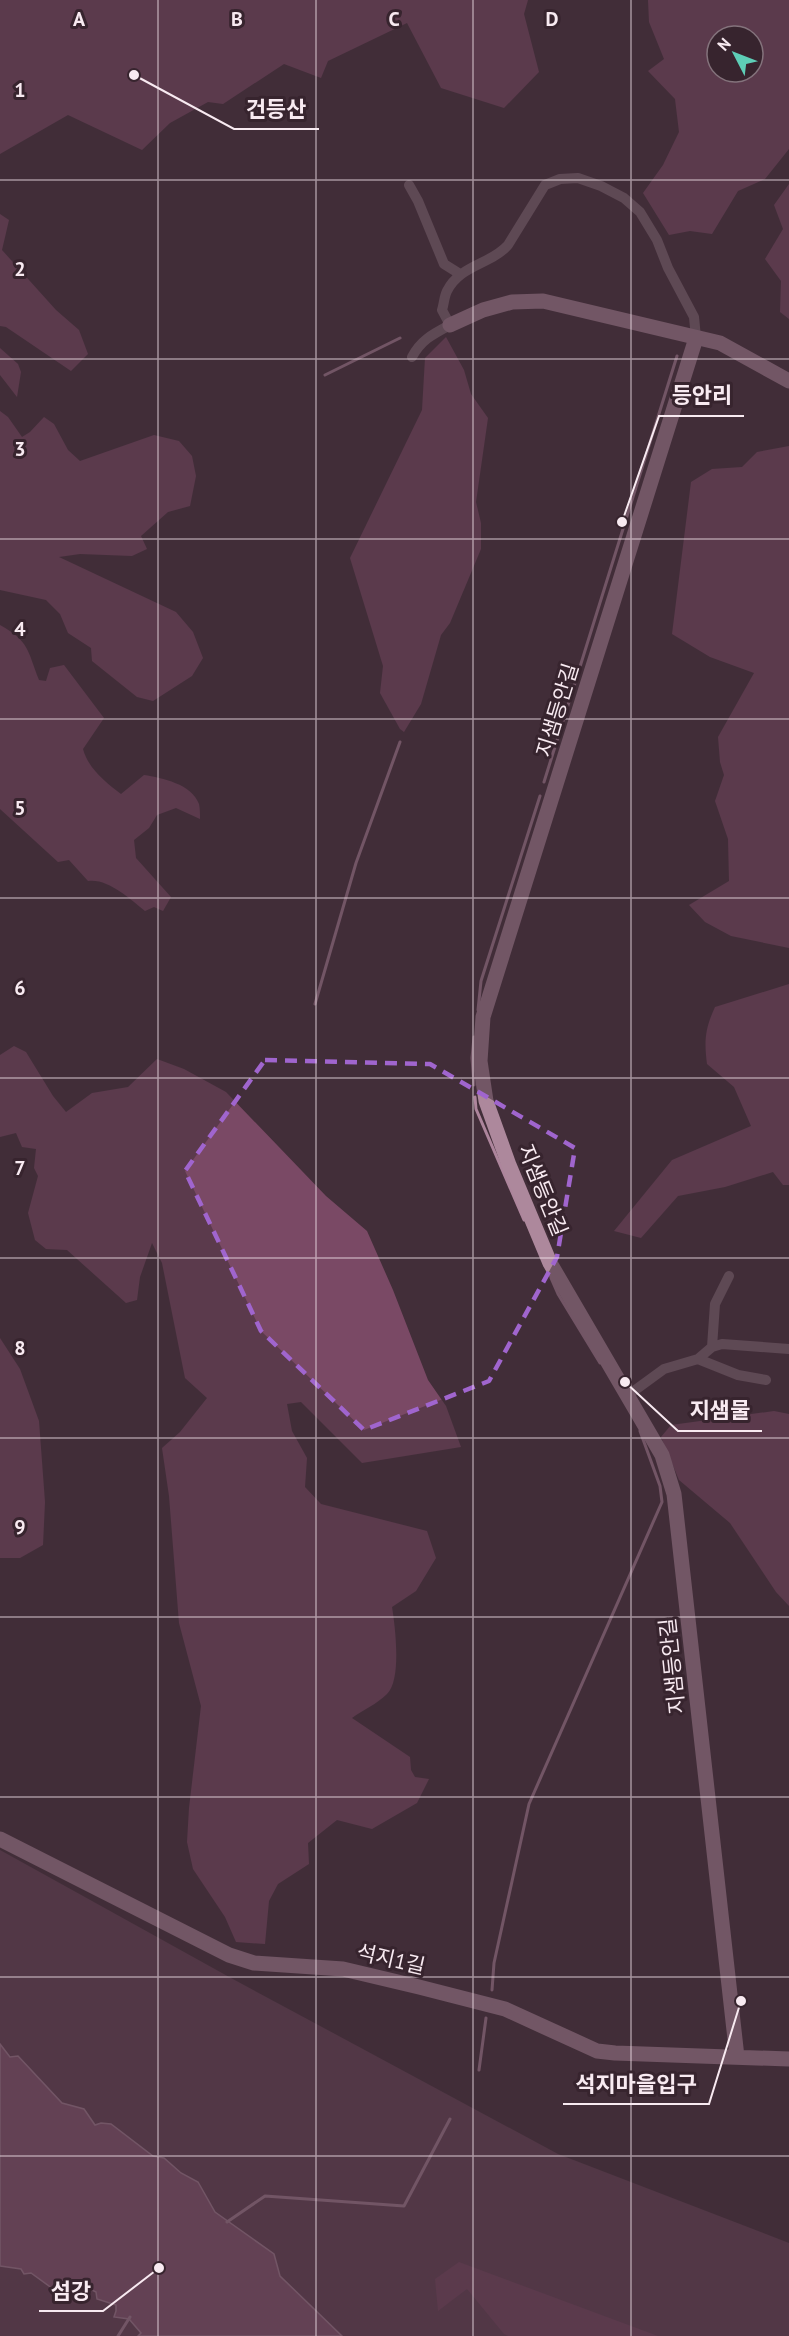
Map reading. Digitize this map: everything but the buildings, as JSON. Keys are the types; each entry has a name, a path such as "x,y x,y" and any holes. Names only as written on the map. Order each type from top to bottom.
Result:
{"street":[{"name":"지샘등안길","path":"460,274 501,253 545,185 560,179 578,178 601,186 624,198 640,212 657,240 668,268 694,317 696,338 486,1006 480,1061 486,1101 509,1165 550,1263 662,1455 674,1494 737,2057"},
{"path":"409,185 444,264 460,274 447,291 442,310 450,325"},
{"path":"412,357 426,338 483,310 512,302 543,301 720,343 789,381"},
{"path":"712,1347 712,1322 716,1304 729,1276"},
{"path":"627,1396 664,1369 698,1359 712,1347 722,1344 789,1348"},
{"path":"698,1359 738,1376 766,1380"},
{"name":"석지1길","path":"0,1839 228,1955 254,1963 343,1969 505,2009 597,2051 615,2054 789,2059"}],"highlighted area":[{"path":"265,1060 430,1064 575,1148 557,1257 489,1381 364,1430 261,1331 185,1171"}],"shaded area":[{"path":"0,0 528,0 524,14 539,72 504,108 441,88 407,23 328,61 321,78 284,64 223,104 208,102 170,123 142,150 68,115 0,154"},
{"path":"648,0 789,0 789,149 765,179 738,191 712,234 690,231 669,235 643,193 663,165 679,132 675,99 648,71 664,59 649,22"},
{"path":"789,184 789,319 780,312 781,281 765,259 783,229 774,205"},
{"path":"0,214 9,220 2,250 56,310 79,330 88,354 71,371 6,327 0,326"},
{"path":"446,337 464,370 471,394 488,418 476,502 481,523 481,549 450,623 441,635 421,704 404,732 400,729 380,693 383,666 350,558 422,410 425,358"},
{"path":"0,348 18,364 21,372 17,397 0,375"},
{"path":"0,411 8,417 22,437 44,417 54,424 68,450 80,461 154,435 179,441 192,456 196,476 190,506 168,512 141,536 147,549 132,556 80,554 59,557 176,612 193,632 203,658 192,676 153,701 137,697 92,661 91,648 68,633 60,614 46,600 0,590"},
{"path":"789,446 789,948 731,936 705,922 689,905 729,881 728,839 715,801 724,775 720,762 718,737 754,673 710,657 672,634 691,482 712,469 742,467 757,452"},
{"path":"0,625 22,642 39,680 46,681 50,668 64,665 104,718 83,749 93,768 109,785 121,794 144,775 159,778 176,783 190,791 199,804 200,819 176,808 157,815 149,828 134,840 136,858 171,897 163,911 154,907 145,911 111,886 88,881 69,860 58,862 0,809"},
{"path":"789,984 789,1185 783,1185 773,1172 725,1187 678,1196 641,1238 614,1231 672,1160 751,1126 734,1087 707,1064 707,1028 715,1007"},
{"path":"14,1046 26,1052 53,1096 66,1112 92,1093 128,1087 157,1059 184,1069 226,1092 326,1196 367,1231 428,1380 446,1406 461,1447 362,1463 301,1402 287,1404 292,1431 307,1458 305,1487 321,1504 427,1531 436,1558 416,1591 392,1607 396,1665 392,1687 383,1698 352,1718 410,1757 411,1770 415,1777 429,1779 417,1803 372,1829 337,1820 308,1843 309,1864 278,1884 269,1901 265,1944 236,1942 225,1917 193,1869 187,1842 201,1706 179,1623 169,1496 162,1448 180,1432 207,1398 185,1378 162,1263 152,1243 140,1277 137,1300 126,1303 67,1250 46,1249 35,1240 28,1213 38,1176 34,1168 36,1149 22,1147 16,1133 0,1137 0,1055"},
{"path":"0,1338 20,1369 39,1421 45,1502 43,1545 20,1558 0,1558"},
{"path":"774,1411 789,1414 789,1606 776,1592 730,1523 679,1480 661,1437 671,1425"},
{"path":"0,1850 231,1978 558,2154 789,2243 789,2336 342,2336 280,2276 274,2254 215,2212 198,2182 181,2173 164,2158 153,2156 111,2124 95,2125 84,2109 62,2103 4,2050 0,2044"},
{"path":"0,2044 10,2057 18,2056 62,2103 84,2109 95,2125 111,2124 153,2156 164,2158 181,2173 198,2182 215,2212 274,2254 280,2276 342,2336 138,2336 141,2333 129,2319 114,2317 116,2305 97,2299 96,2292 88,2288 79,2290 74,2285 67,2285 60,2294 31,2273 24,2274 21,2269 0,2266"},
{"path":"459,2262 658,2336 508,2336 467,2289 438,2311 435,2279"},
{"path":"0,2266 21,2269 74,2285 79,2290 88,2288 96,2292 97,2299 116,2305 117,2311 129,2319 141,2333 138,2336 0,2336"}],"waterway":[{"path":"325,375 400,338"},
{"path":"544,782 677,356"},
{"path":"315,1004 356,863 400,742"},
{"path":"478,1010 481,981 540,796"},
{"path":"474,1037 472,1058 474,1085"},
{"path":"475,1097 476,1109 524,1220"},
{"path":"551,1278 558,1294 600,1363"},
{"path":"492,1990 494,1963 529,1804 662,1502 660,1486 640,1431"},
{"path":"479,2070 486,2018"},
{"path":"227,2222 265,2196 404,2206 450,2119"},
{"path":"118,2336 130,2317"}],"place":[{"name":"건등산","path":"134,75"},
{"name":"등안리","path":"622,522"},
{"name":"지샘물","path":"625,1382"},
{"name":"석지마을입구","path":"741,2001"},
{"name":"섬강","path":"159,2268"}]}
